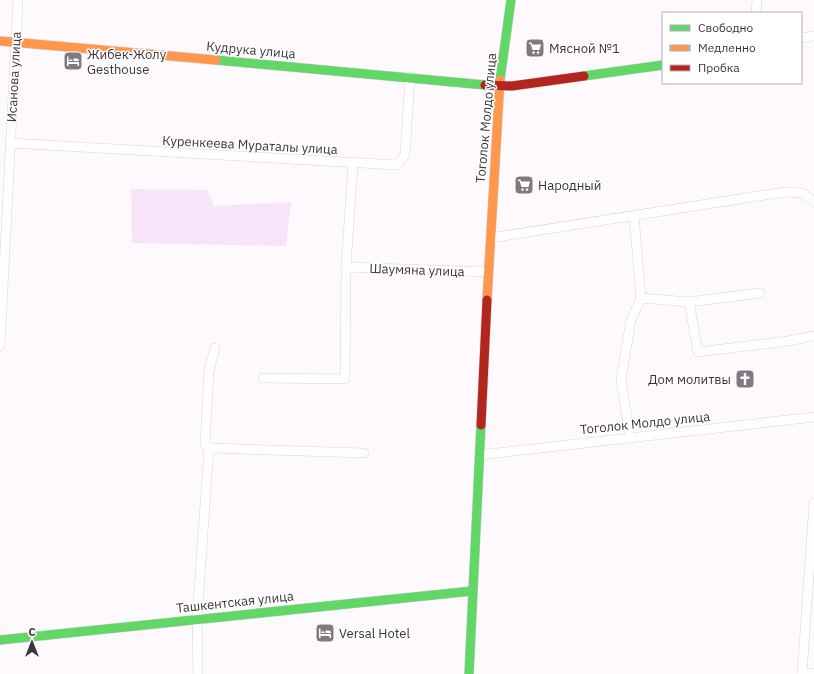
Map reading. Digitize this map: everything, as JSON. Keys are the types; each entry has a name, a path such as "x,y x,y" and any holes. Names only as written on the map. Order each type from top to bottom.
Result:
{"street":[{"name":"Исанова улица","path":"0,346 5,160 10,143 17,42 18,0"},
{"name":"Тоголок Молдо улица","path":"469,674 488,272 499,86 511,0"},
{"path":"756,12 757,0"},
{"path":"802,38 814,36"},
{"name":"Кудрука улица","path":"0,42 17,42 499,86"},
{"path":"499,86 512,86 662,65"},
{"name":"Куренкеева Мураталы улица","path":"10,143 352,164 398,165 405,155 410,77"},
{"path":"262,378 346,379 346,267 352,164"},
{"path":"490,238 784,192 803,193 814,202"},
{"path":"630,438 621,379 631,320 641,298 634,215"},
{"name":"Шаумяна улица","path":"346,267 488,272"},
{"path":"641,298 689,302 760,293"},
{"path":"689,302 698,352 788,342 814,336"},
{"path":"198,674 197,618 209,448 206,444 209,370 215,348"},
{"name":"Тоголок Молдо улица","path":"480,455 814,417"},
{"path":"209,448 364,453"},
{"path":"814,503 812,564 802,674 814,673"},
{"name":"Ташкентская улица","path":"0,640 197,618 472,591"}],"shaded area":[{"path":"131,189 207,190 214,206 291,202 286,246 132,243"}],"traffic: fast":[{"path":"500,80 511,0"},
{"path":"216,60 485,85"},
{"path":"584,76 662,65"},
{"path":"469,674 481,425"},
{"path":"0,640 472,591"}],"traffic: slow":[{"path":"0,41 216,60"},
{"path":"487,300 500,80"}],"traffic: jam":[{"path":"485,85 512,86 584,76"},
{"path":"481,425 487,300"}],"place":[{"name":"Мясной №1","path":"535,48"},
{"name":"Жибек-Жолу Gesthouse","path":"73,61"},
{"name":"Народный","path":"524,185"},
{"name":"Дом молитвы","path":"745,379"},
{"name":"Versal Hotel","path":"325,633"}]}
